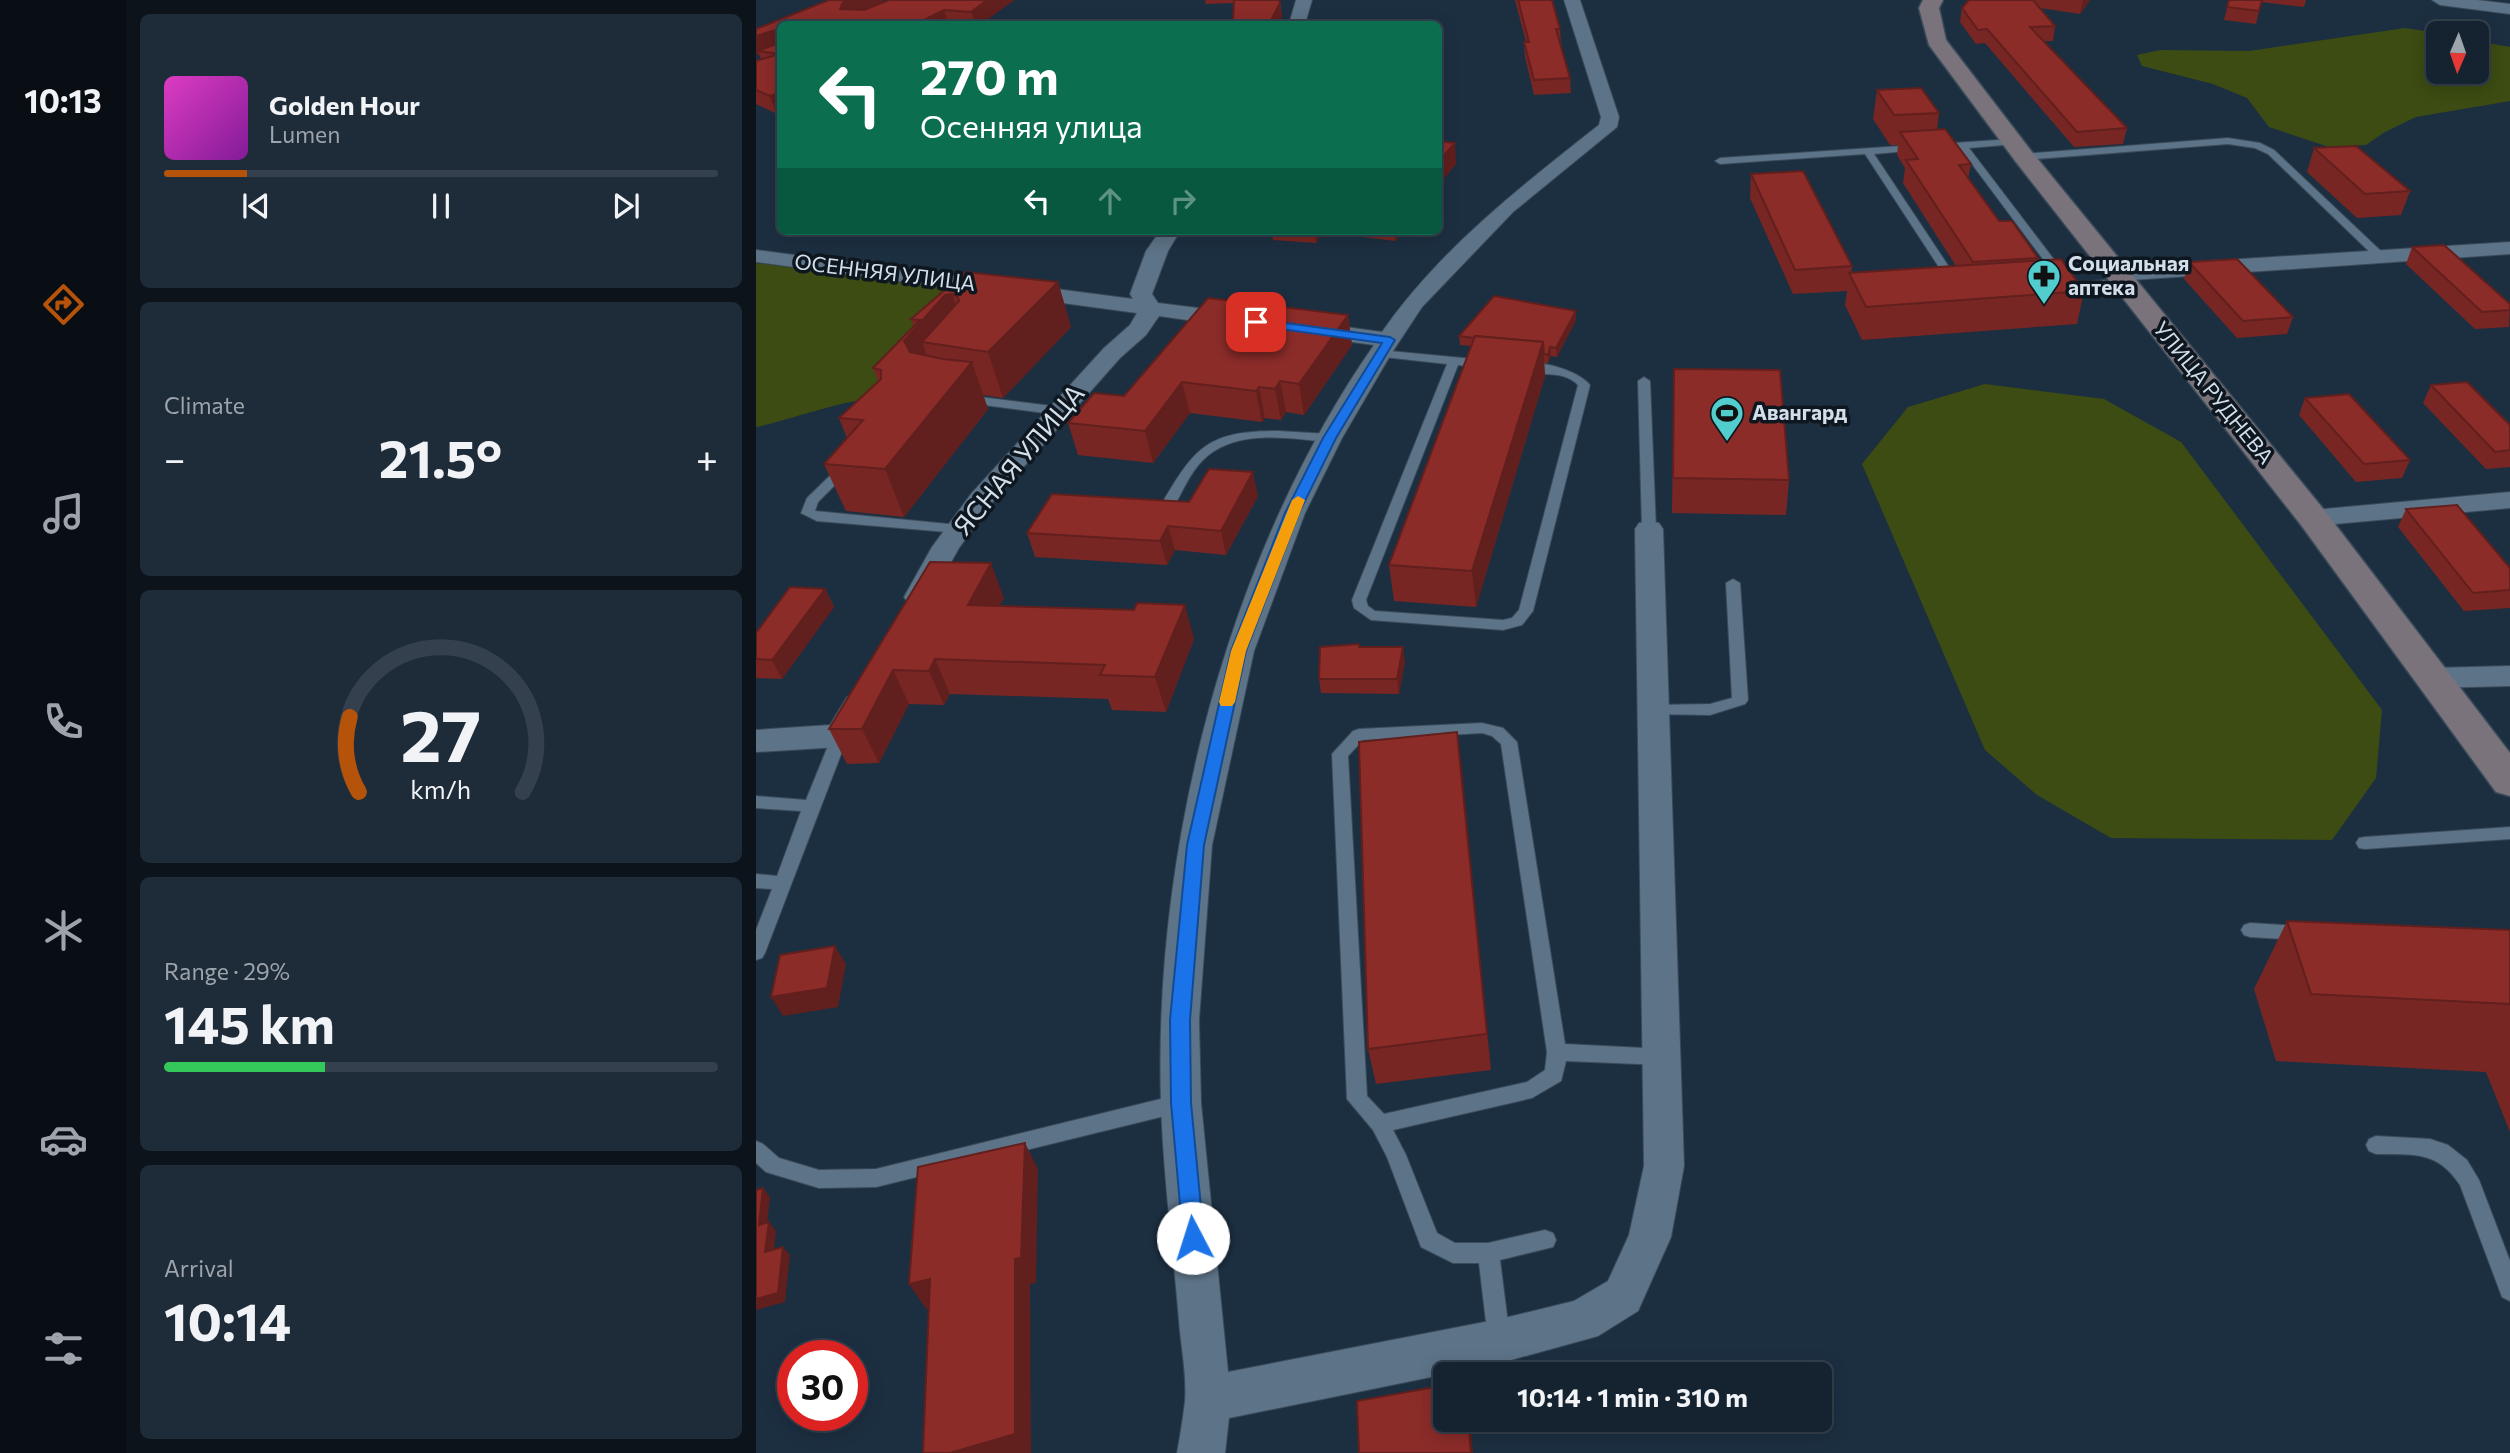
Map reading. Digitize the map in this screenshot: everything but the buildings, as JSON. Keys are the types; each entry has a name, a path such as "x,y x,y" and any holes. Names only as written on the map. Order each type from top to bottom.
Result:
{"main road":[{"name":"УЛИЦА РУДНЕВА","path":"1933,0 1929,8 1936,41 2019,150 2313,517 2510,782"}],"street":[{"path":"1298,21 1304,0"},
{"path":"1201,1453 1208,1399 1181,1103 1180,1020 1195,845 1239,651 1292,513 1329,438 1414,303 1506,208 1608,127 1610,117 1572,0"},
{"path":"2440,0 2510,9"},
{"path":"1150,308 1141,294 1157,251 1167,235"},
{"path":"2121,278 2510,248"},
{"name":"ОСЕННЯЯ УЛИЦА","path":"756,256 1256,322"},
{"name":"ЯСНАЯ УЛИЦА","path":"906,618 959,529 980,500 1112,353 1138,331 1147,319 1150,308"},
{"path":"1283,326 1385,347"},
{"path":"2313,517 2510,500"},
{"path":"1208,1399 1500,1341 1582,1321 1623,1296 1650,1237 1664,1166 1650,529"},
{"path":"2431,678 2510,676"},
{"path":"756,741 840,736 873,677"}],"lane":[{"path":"1720,161 1962,145 2019,150 2228,141 2257,145 2271,152 2381,257"},
{"path":"1962,145 2061,276"},
{"path":"1868,151 1951,288 1962,292"},
{"path":"2042,287 2121,278"},
{"path":"1385,347 1454,361 1568,372 1580,378 1584,385 1526,611 1517,622 1503,625 1371,615 1361,608 1359,600 1454,361"},
{"path":"1644,381 1650,529"},
{"path":"949,397 1060,411"},
{"path":"1168,505 1199,456 1213,447 1240,437 1266,434 1329,438"},
{"path":"857,457 812,501 808,513 817,517 959,529"},
{"path":"1654,710 1716,709 1729,707 1740,700 1733,583"},
{"path":"1380,1124 1532,1088 1554,1075 1557,1052 1509,742 1497,732 1482,728 1359,735 1340,754 1357,1099 1380,1124 1396,1155 1429,1240 1453,1253 1488,1253 1545,1240"},
{"path":"756,953 784,884 810,806 840,736"},
{"path":"756,802 810,806"},
{"path":"2365,843 2510,833"},
{"path":"756,881 784,884"},
{"path":"2250,930 2319,934"},
{"path":"1557,1052 1663,1057"},
{"path":"756,1150 773,1165 819,1179 876,1178 1181,1103"},
{"path":"2376,1145 2439,1148 2461,1164 2510,1290"},
{"path":"1488,1253 1500,1341"}],"green space":[{"path":"2405,28 2426,31 2426,84 2489,84 2489,43 2510,47 2510,101 2416,117 2366,145 2329,147 2269,127 2247,98 2213,84 2142,66 2137,55 2160,50 2249,51"},
{"path":"756,263 1015,296 870,399 756,427"},
{"path":"1985,384 2104,399 2181,442 2382,710 2376,778 2332,840 2111,838 2037,795 1985,750 1862,464 1908,407"}],"slow traffic":[{"path":"1227,702 1239,651 1298,500"}],"place":[{"name":"Социальная аптека","path":"2044,306"},
{"name":"Авангард","path":"1727,443"}],"route":[{"path":"1193,1238 1181,1103 1180,1020 1195,845 1239,651 1292,513 1329,438 1390,340 1256,322"}]}
